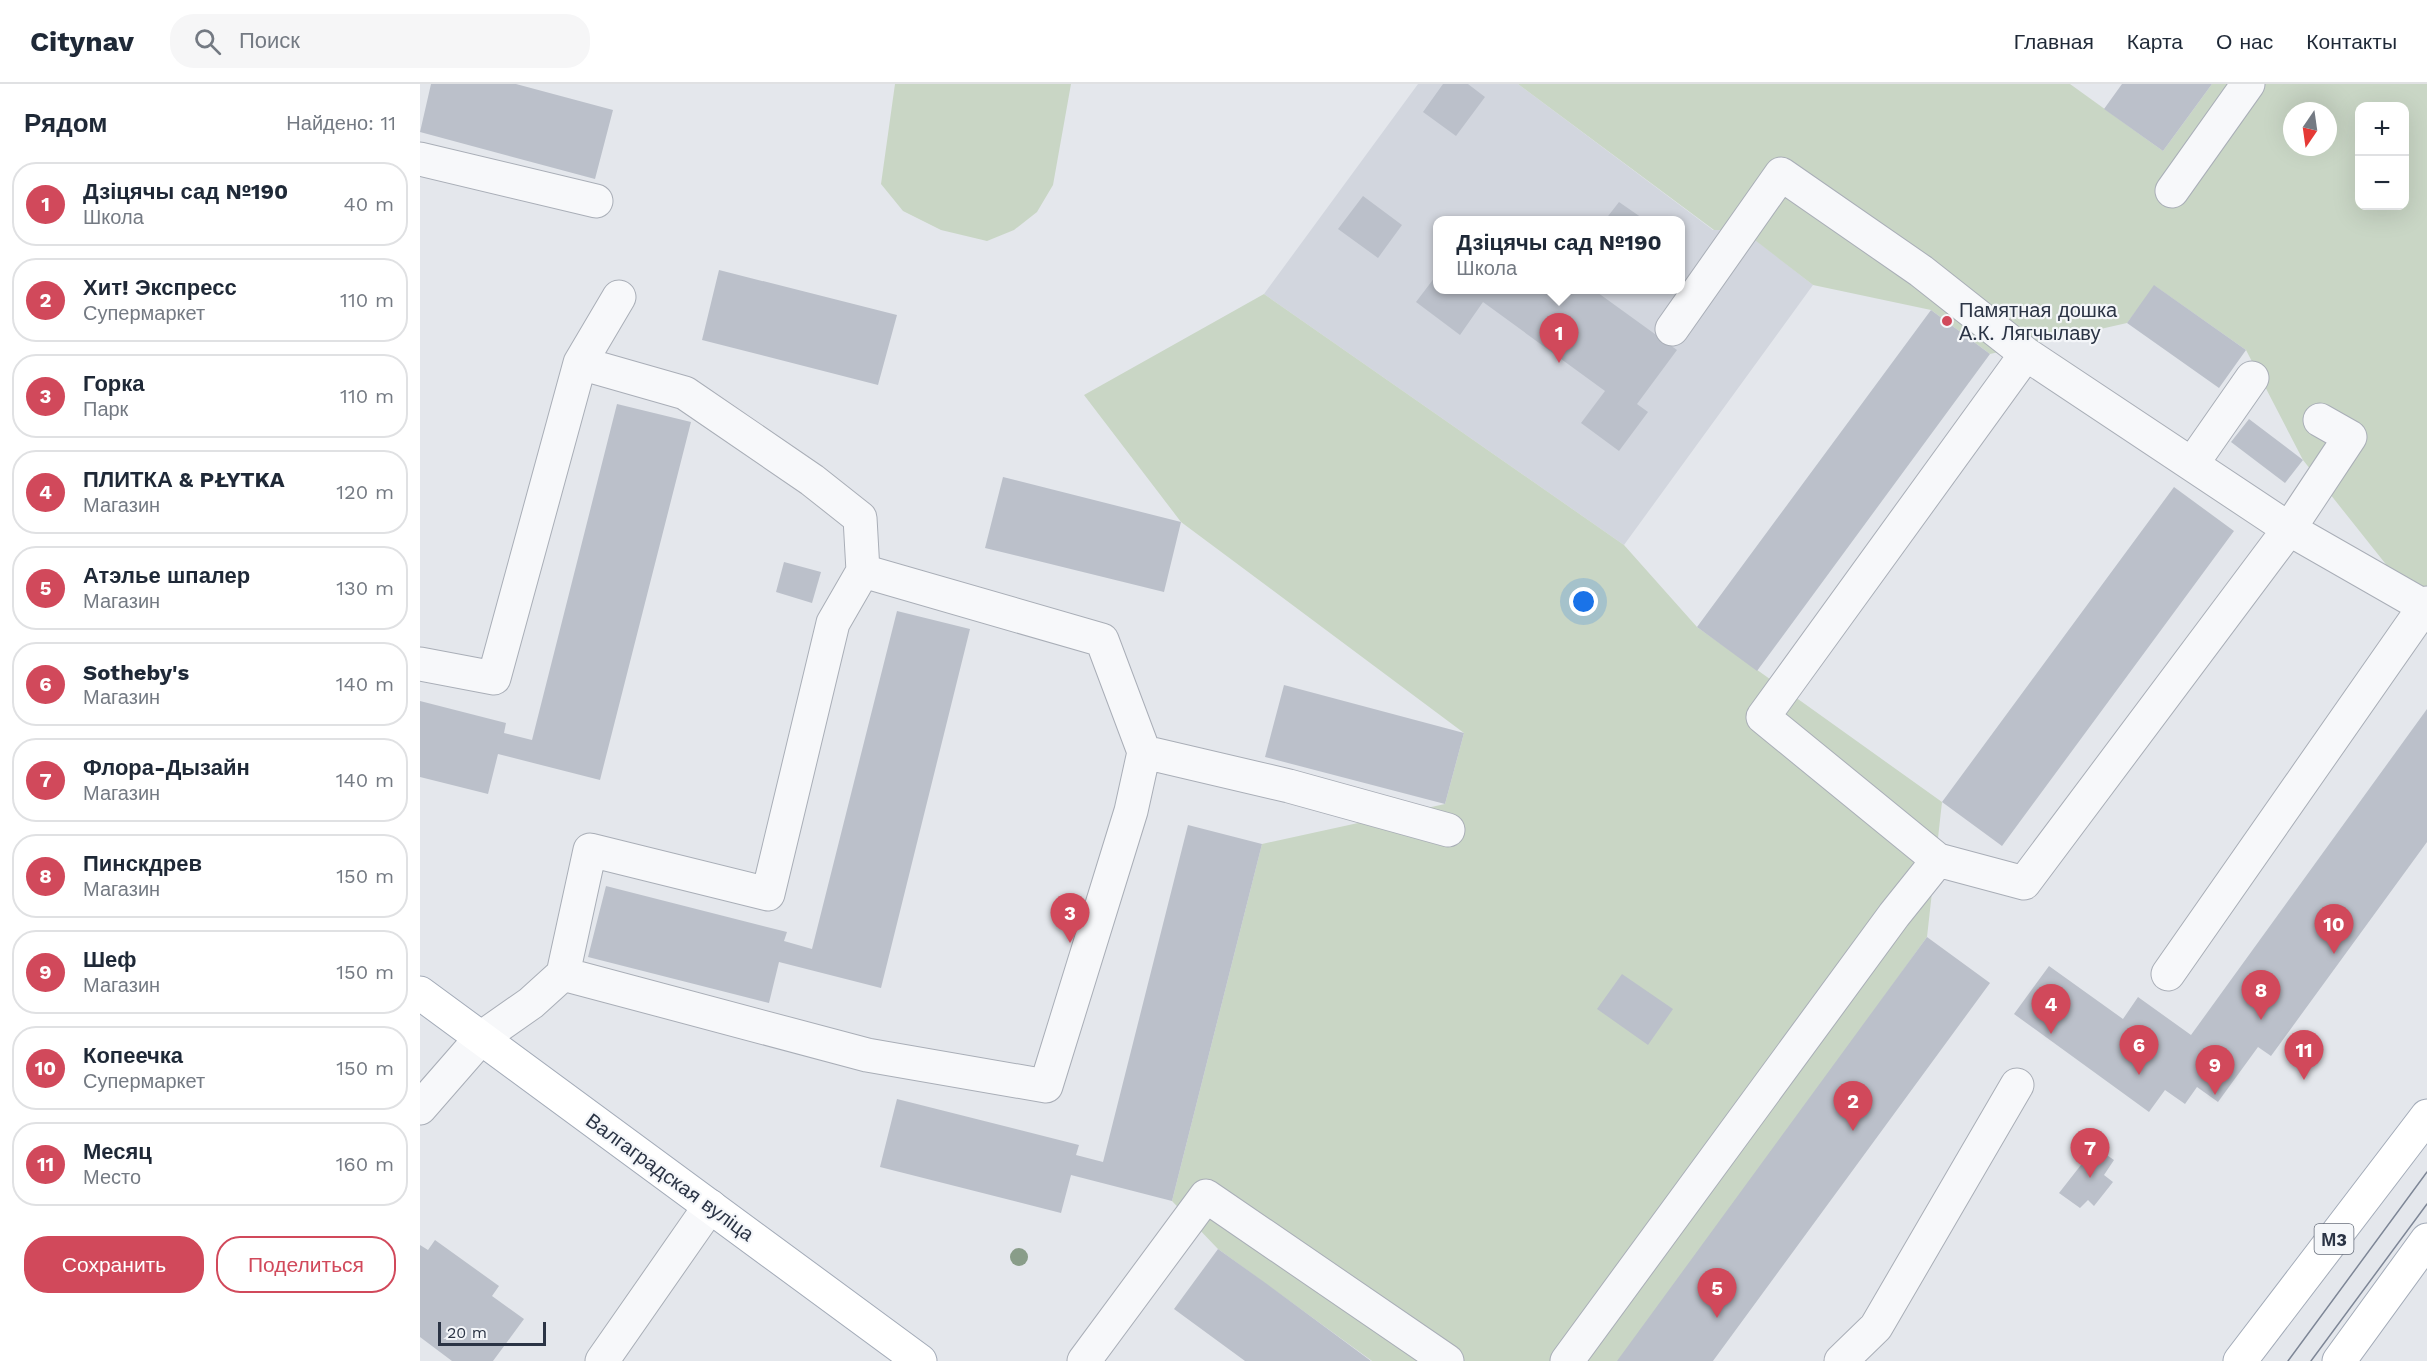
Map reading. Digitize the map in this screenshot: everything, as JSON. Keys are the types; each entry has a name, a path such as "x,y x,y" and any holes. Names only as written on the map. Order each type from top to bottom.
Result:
{"main road":[{"name":"Валгаградская вуліца","path":"420,993 920,1361"},
{"name":"М3","path":"2240,1361 2427,1116"},
{"path":"2339,1361 2427,1240"}],"street":[{"path":"2172,191 2248,84"},
{"path":"420,159 596,201"},
{"path":"1672,329 1781,174 1921,271 2026,354 2289,528 2426,606 2168,974"},
{"path":"420,664 494,678 580,363 619,297"},
{"path":"2026,354 1763,717 1938,860 2024,883 2289,528 2350,437 2320,420"},
{"path":"420,1108 481,1038 531,1003 563,974 590,850 768,894 833,623 862,571 860,518 812,480 685,393 580,363"},
{"path":"2192,464 2252,378"},
{"path":"563,974 867,1055 1046,1086 1131,811 1144,752 1102,640 862,571"},
{"path":"1144,752 1289,786 1448,830"},
{"path":"1567,1361 1894,915 1938,860"},
{"path":"1841,1361 1876,1327 2017,1085"},
{"path":"1084,1361 1206,1196 1447,1361"},
{"path":"602,1361 710,1206"}],"shaded area":[{"path":"1418,84 1518,84 1713,230 1742,229 1813,285 1624,545 1264,294"}],"green space":[{"path":"895,84 1071,84 1053,185 1037,212 1014,230 987,241 941,230 903,211 881,184"},
{"path":"1518,84 2070,84 2163,151 2212,84 2427,84 2427,616 2303,460 2246,350 2155,286 2127,323 1990,354 1931,310 1813,285 1742,230 1714,230"},
{"path":"1264,294 1624,545 1697,627 1942,802 1927,937 1622,1361 1372,1361 1218,1249 1172,1201 1262,844 1445,804 1464,733 1181,522 1084,395"}],"building":[{"path":"431,84 516,84 613,110 595,179 420,132"},
{"path":"1443,84 1468,84 1485,97 1456,136 1423,112"},
{"path":"2122,84 2212,84 2163,151 2104,109"},
{"path":"1363,196 1402,225 1378,258 1338,229"},
{"path":"1619,202 1639,216 1608,216"},
{"path":"719,270 897,315 878,385 702,340"},
{"path":"1433,280 1433,294 1600,294 1677,350 1637,404 1648,412 1619,451 1581,423 1605,391 1483,302 1460,335 1416,302"},
{"path":"2154,285 2246,350 2219,388 2127,323"},
{"path":"1931,310 1990,354 1757,671 1697,627"},
{"path":"617,404 691,422 600,780 498,754 488,794 420,777 420,701 506,723 504,733 532,740"},
{"path":"2249,419 2303,460 2285,483 2231,442"},
{"path":"1003,477 1181,522 1164,592 985,548"},
{"path":"2174,487 2234,531 2002,846 1942,802"},
{"path":"784,562 821,572 812,603 776,592"},
{"path":"897,611 970,629 881,988 779,962 769,1003 588,957 606,886 787,932 784,941 812,949"},
{"path":"1284,685 1464,733 1445,804 1265,757"},
{"path":"2427,709 2427,842 2271,1056 2258,1047 2218,1102 2197,1087 2185,1104 2165,1090 2149,1112 2014,1014 2049,966 2123,1019 2138,997 2191,1035"},
{"path":"1188,825 1262,844 1172,1201 1071,1175 1061,1213 880,1167 897,1099 1079,1145 1076,1155 1103,1162"},
{"path":"1927,937 1990,983 1713,1361 1617,1361"},
{"path":"1622,974 1673,1009 1648,1045 1597,1009"},
{"path":"2095,1147 2114,1160 2104,1175 2113,1182 2094,1206 2088,1200 2080,1208 2059,1193"},
{"path":"435,1240 499,1286 492,1296 524,1319 493,1361 452,1361 420,1337 420,1245 428,1250"},
{"path":"1218,1249 1371,1361 1245,1361 1174,1309"}],"tram line":[{"path":"2288,1361 2427,1172"},
{"path":"2311,1361 2427,1204"}],"place":[{"name":"Памятная дошка А.К. Лягчылаву","path":"1947,321"},
{"name":"Дзіцячы сад №190","path":"1559,363"},
{"name":"Горка","path":"1070,943"},
{"name":"Копеечка","path":"2334,954"},
{"name":"Пинскдрев","path":"2261,1020"},
{"name":"ПЛИТКА & PŁYTKA","path":"2051,1034"},
{"name":"Sotheby's","path":"2139,1075"},
{"name":"Месяц","path":"2304,1080"},
{"name":"Шеф","path":"2215,1095"},
{"name":"Хит! Экспресс","path":"1853,1131"},
{"name":"Флора-Дызайн","path":"2090,1178"},
{"name":"Атэлье шпалер","path":"1717,1318"}]}
